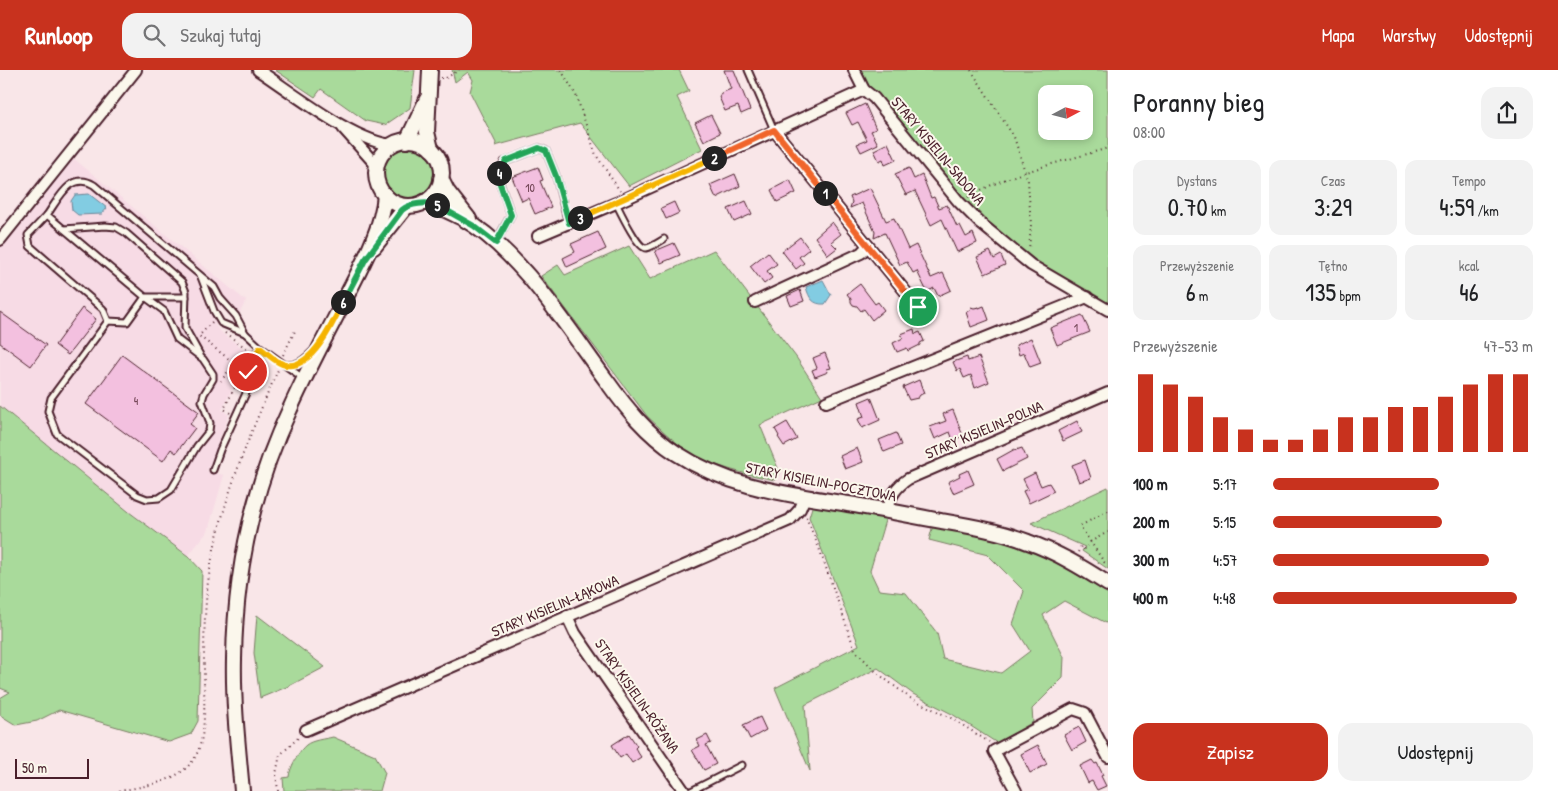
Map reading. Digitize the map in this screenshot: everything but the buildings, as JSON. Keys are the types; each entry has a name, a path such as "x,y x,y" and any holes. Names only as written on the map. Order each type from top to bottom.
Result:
{"main road":[{"path":"429,74 427,132 431,148 440,163 441,179 432,197 424,202 406,207 392,201 385,195 378,180 377,166 382,154 401,143 418,141 431,148"},
{"path":"401,143 428,96"},
{"name":"STARY KISIELIN-POCZTOWA","path":"441,179 447,191 474,226"},
{"path":"242,791 234,695 234,658 242,566 260,486 289,411 365,260 382,212 385,195"},
{"name":"STARY KISIELIN-POCZTOWA","path":"424,202 442,207 474,226 496,243 545,298 629,412 658,440 690,462 714,475 802,503 887,510 988,530 1030,542 1072,562 1108,584"},
{"path":"365,260 406,207"}],"street":[{"path":"0,240 136,70"},
{"path":"258,70 339,124 377,142 401,143"},
{"name":"STARY KISIELIN-SADOWA","path":"854,70 864,90 874,98 959,202 994,235 1028,262 1108,310"},
{"path":"538,236 621,201 864,90"},
{"path":"339,124 377,166"},
{"path":"774,130 918,307"},
{"path":"755,302 861,252 868,246"},
{"path":"826,402 1087,297"},
{"name":"STARY KISIELIN-POLNA","path":"887,510 893,493 898,486 908,480 1108,393"},
{"name":"STARY KISIELIN-ŁĄKOWA","path":"306,730 790,520 802,503"},
{"name":"STARY KISIELIN-RÓŻANA","path":"567,616 575,632 684,791"},
{"path":"1016,791 994,750 1073,709 1085,713 1108,757"}],"lane":[{"path":"748,70 774,130"},
{"path":"496,243 511,215 498,177 504,162 539,148 546,151 556,176 569,223"},
{"path":"108,321 103,309 30,246 28,236 70,185 79,180 87,181 94,186 214,287 236,316 245,334"},
{"path":"621,201 636,239 642,247 646,248 664,240"},
{"path":"47,215 145,297 164,310 177,339 203,359"},
{"path":"64,229 116,227 126,233 182,282 186,292 185,328 213,374 202,401 210,423 209,431 197,446 171,490 159,498 148,499 137,495 57,434 48,411 51,398 108,321"},
{"path":"199,275 221,323 245,334 260,348 304,379"},
{"path":"108,321 127,322 145,297"},
{"path":"145,297 186,297"},
{"path":"282,364 295,365 301,362 325,339"},
{"path":"213,470 247,391 250,363 260,348"},
{"path":"692,791 742,765"}],"path":[{"path":"429,74 446,78 459,70"},
{"path":"561,70 576,95 596,154 621,201"},
{"path":"971,70 1014,137 1028,181 1031,225 1028,262"},
{"path":"959,202 984,188 1025,172 1108,148"},
{"path":"216,387 234,363 199,336 217,317"},
{"path":"119,791 162,781 177,774 187,768 198,748 204,709 205,628 208,583 217,539 239,461 295,331"},
{"path":"225,333 248,350 246,358"},
{"path":"230,413 224,409 242,371"},
{"path":"802,503 855,650 876,672 910,698 953,719 988,740 994,750"},
{"path":"1108,511 1080,526 1104,562 1108,564"},
{"path":"1075,556 1081,546 1084,549 1108,532"},
{"path":"278,791 276,774 280,755 306,730"}],"shaded area":[{"path":"72,157 246,301 239,314 232,307 227,311 222,307 218,311 223,316 215,325 223,334 247,351 241,370 222,410 229,415 207,471 224,475 208,531 188,556 129,512 0,406 0,245 18,223 21,222 20,220"}],"green space":[{"path":"275,70 415,70 410,108 385,125 366,121 321,89 315,97"},
{"path":"452,70 679,70 689,91 677,97 702,149 629,186 580,123 495,146 496,143 470,92 473,80 468,72 455,82"},
{"path":"856,70 1108,70 1108,311 999,243 867,88"},
{"path":"410,147 424,151 432,159 436,173 432,187 424,195 410,199 396,195 388,187 384,173 388,159 396,151"},
{"path":"629,246 650,279 714,250 796,357 822,397 760,425 780,473 775,480 707,461 686,450 671,438 647,416 541,276 558,265 565,275"},
{"path":"0,406 129,512 188,556 202,571 198,721 191,734 169,742 59,710 37,721 16,725 0,715 0,698 10,692 0,688"},
{"path":"1108,487 1108,569 1082,551 1085,547 1031,523"},
{"path":"813,504 886,517 870,571 879,590 906,593 937,633 943,659 1001,673 1030,651 1013,624 1024,591 988,555 929,540 933,525 982,536 1018,547 1040,555 1070,571 1108,594 1108,624 1064,601 1043,615 1064,657 1063,678 1032,709 1033,722 997,743 952,714 913,694 878,668 805,705 810,771 775,688 859,645 809,517"},
{"path":"257,615 325,667 289,686 260,698 254,653"},
{"path":"333,737 375,755 385,773 380,791 284,791 283,778 289,777 300,751 312,742"}],"water":[{"path":"89,194 107,208 102,214 78,215 72,210 71,201 75,195"},
{"path":"823,280 831,295 825,304 821,304 812,300 806,287"}],"route":[{"path":"248,372 250,363 260,348 284,365 289,366 301,362 311,354 325,339 365,260 406,207 424,202 442,207 474,226 496,243 511,215 498,177 504,162 539,148 546,151 556,176 569,223 774,130 918,307"}]}
